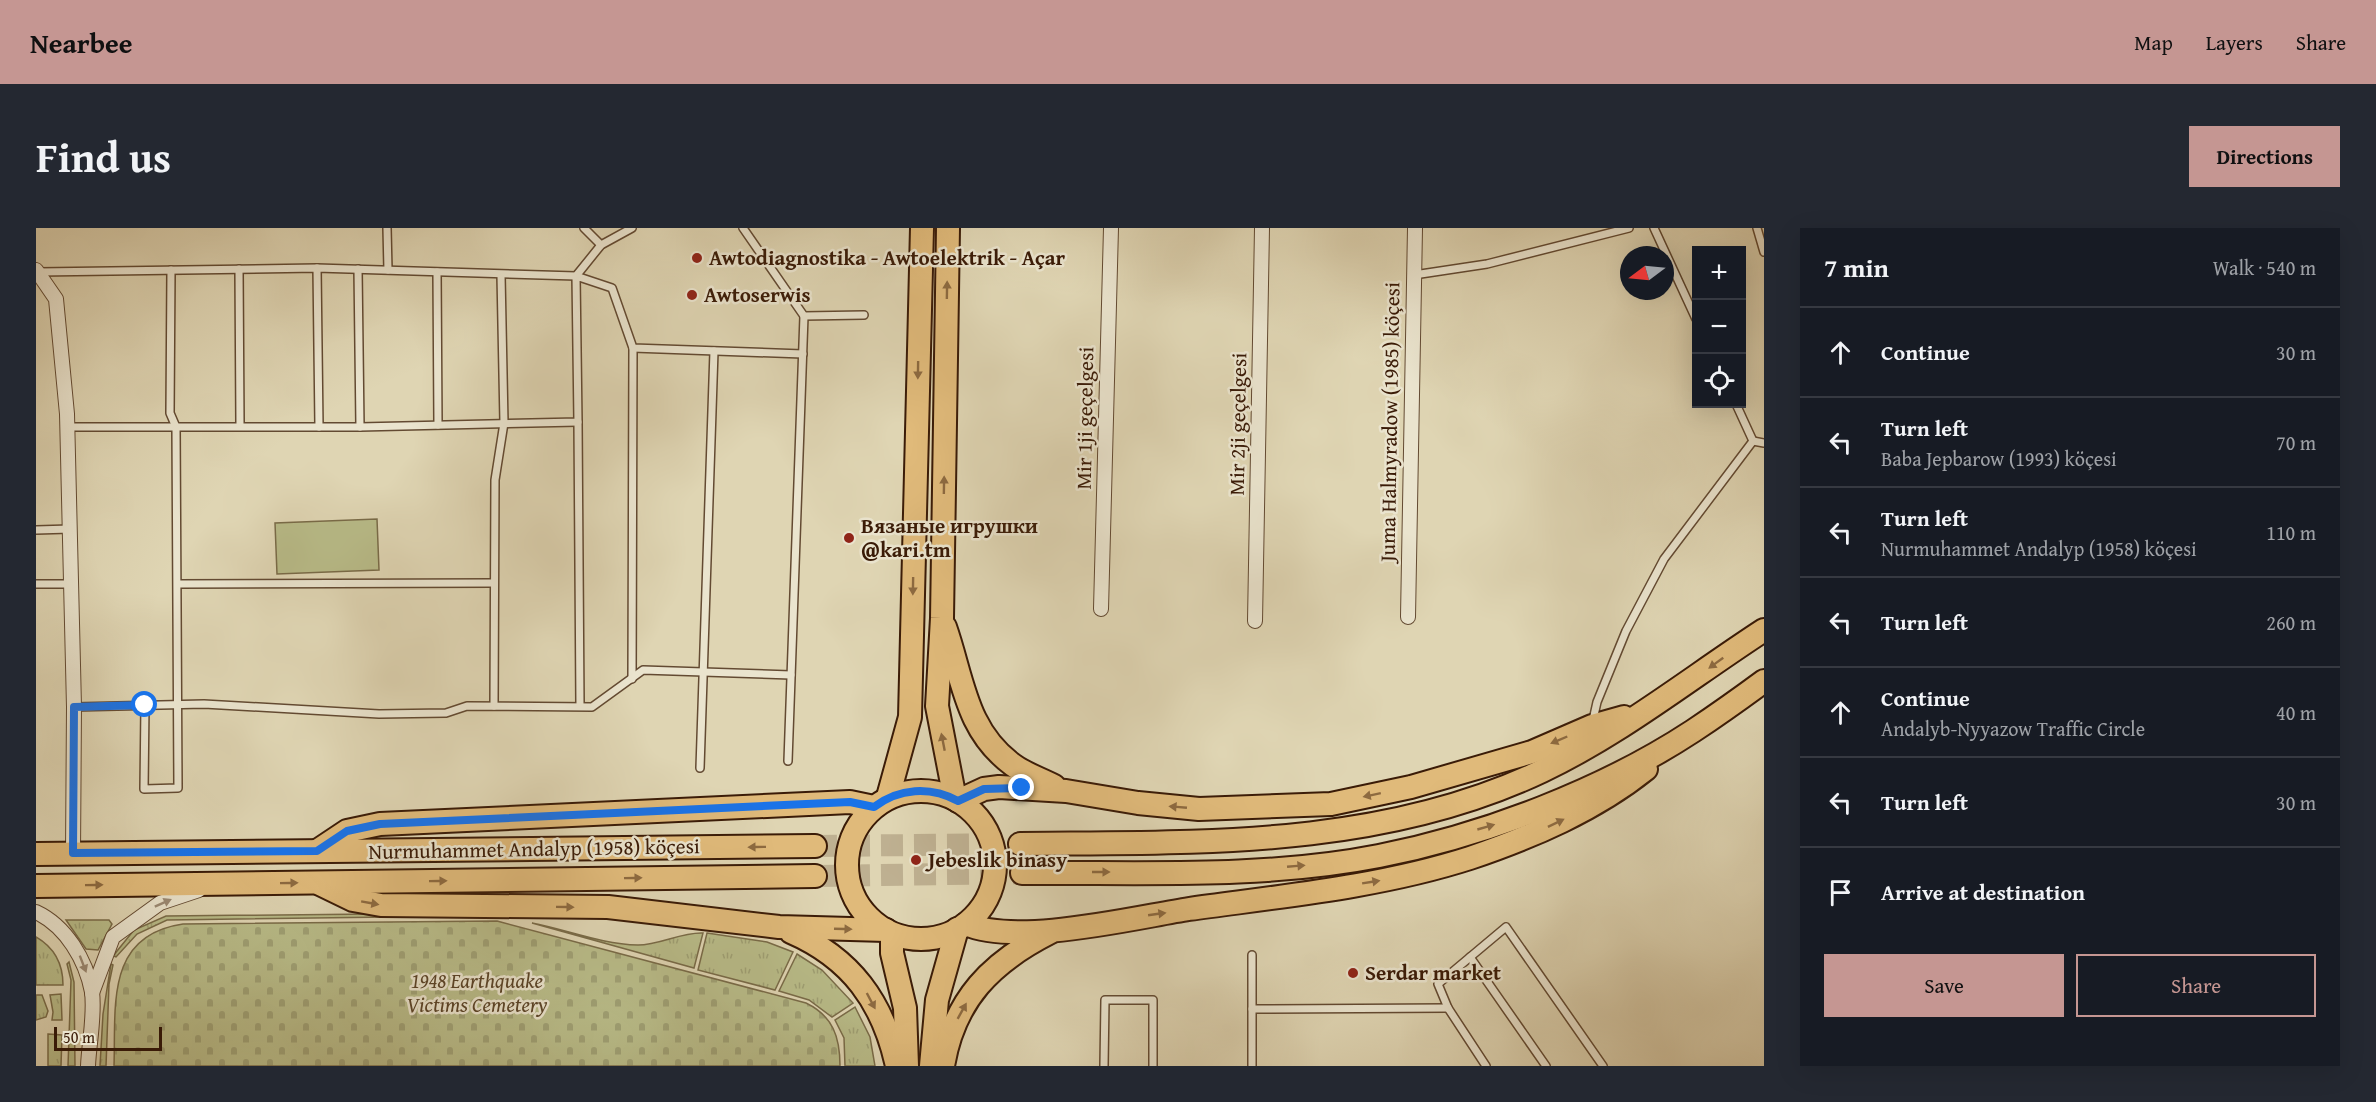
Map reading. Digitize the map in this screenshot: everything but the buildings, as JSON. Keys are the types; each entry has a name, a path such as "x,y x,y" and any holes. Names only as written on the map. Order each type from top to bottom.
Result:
{"main road":[{"path":"907,1066 905,1008 889,932 873,921 858,903 849,882 847,866 852,836 860,822 881,802 910,717 922,228"},
{"path":"948,228 942,618 937,706 957,800"},
{"path":"942,618 957,661 965,701 986,738 1014,766 1066,791"},
{"path":"1020,844 1260,839 1335,832 1372,825 1489,792 1541,772 1605,738 1654,708 1764,630"},
{"path":"961,927 995,932 1058,929 1384,880 1469,858 1527,837 1616,793 1692,732 1764,681"},
{"path":"957,800 984,789 999,787 1066,791 1138,803 1199,809 1331,804 1411,787 1522,755 1592,726 1654,708"},
{"path":"1022,873 1262,870 1378,856 1500,823 1586,789 1692,732"},
{"path":"316,882 353,900 381,905 608,907 779,927 889,932 927,939 961,927 978,911 988,896 993,879 994,861 991,843 984,826 973,812 957,800 924,790 881,802 380,824 347,831 317,851"},
{"name":"Nurmuhammet Andalyp (1958) köçesi","path":"36,854 815,846"},
{"name":"Nurmuhammet Andalyp (1958) köçesi","path":"36,886 815,876"},
{"path":"779,927 826,949 856,976 877,1012 897,1066"},
{"path":"931,1066 937,1000 961,927"},
{"path":"943,1066 951,1033 959,1014 987,976 1016,950 1058,929"}],"street":[{"name":"Mir 1ji geçelgesi","path":"1101,609 1111,228"},
{"name":"Mir 2ji geçelgesi","path":"1255,621 1262,228"},
{"name":"Juma Halmyradow (1985) köçesi","path":"1408,617 1415,228"},
{"path":"37,271 56,299 67,427 74,707 73,853"},
{"name":"Nurmuhammet Andalyp (1958) köçesi","path":"92,993 113,938 128,924 160,903 225,884"},
{"path":"36,912 50,918 68,938 79,956 92,993 88,1066"}],"lane":[{"path":"387,228 388,270"},
{"path":"584,228 601,245"},
{"path":"580,706 576,276 601,245 632,228"},
{"path":"743,228 804,316 788,761"},
{"path":"1414,275 1487,264 1629,228"},
{"path":"1654,228 1692,310"},
{"path":"1757,228 1764,252"},
{"path":"317,268 319,427"},
{"path":"239,269 240,425"},
{"path":"358,269 360,427"},
{"path":"37,271 358,269 576,276 612,288 633,348 632,679"},
{"path":"145,705 144,789 178,788 176,427 170,412 171,270"},
{"path":"437,272 438,425"},
{"path":"494,706 495,480 504,423 501,275"},
{"path":"804,316 864,315"},
{"path":"633,348 803,354"},
{"path":"700,768 714,351"},
{"path":"1738,408 1753,441"},
{"path":"67,427 240,425 360,427 578,422"},
{"path":"1753,441 1764,443"},
{"path":"1592,726 1597,702 1626,631 1664,559 1753,441"},
{"path":"36,530 70,529"},
{"path":"178,584 493,583"},
{"path":"36,584 71,584"},
{"path":"74,707 178,705 379,714 446,713 468,706 592,707 643,670 791,675"},
{"path":"1486,1066 1448,1008 1438,984 1506,927 1603,1066"},
{"path":"1252,955 1252,1066"},
{"path":"1470,957 1546,1066"},
{"path":"1104,1066 1105,1000 1153,1000 1153,1066"},
{"path":"1252,1010 1448,1008"}],"green space":[{"path":"377,519 379,570 277,574 275,523"},
{"path":"468,913 468,916 167,920 137,934 116,957 113,956 134,930 166,916"},
{"path":"66,920 109,920 112,924 98,950 86,949"},
{"name":"1948 Earthquake Victims Cemetery","path":"497,921 806,1003 823,1014 833,1028 840,1066 114,1066 116,998 120,977 127,958 140,942 158,931 183,924"},
{"path":"532,923 598,939 638,945 687,934 703,933 694,968"},
{"path":"707,933 767,942 793,952 775,990 698,970"},
{"path":"36,937 43,941 57,957 63,985 36,985"},
{"path":"797,954 822,970 853,1003 832,1017 809,1000 779,991"},
{"path":"69,962 74,982 75,1066 68,1066 71,980 67,964"},
{"path":"111,964 113,965 109,984 106,1066 100,1066 103,1014"},
{"path":"61,994 62,1020 52,1020 50,995"},
{"path":"36,995 42,995 48,1011 46,1017 36,1020"},
{"path":"855,1007 870,1037 875,1066 845,1066 844,1038 835,1020"},
{"path":"48,1034 62,1035 61,1066 48,1066"}],"tunnel":[{"path":"815,846 1020,844"},
{"path":"815,876 1022,873"}],"place":[{"name":"Awtodiagnostika - Awtoelektrik - Açar","path":"697,258"},
{"name":"Awtoserwis","path":"692,295"},
{"name":"Вязаные игрушки @kari.tm","path":"849,538"},
{"name":"Jebeslik binasy","path":"916,860"},
{"name":"Serdar market","path":"1353,973"}],"route":[{"path":"145,705 74,707 73,853 317,851 347,831 380,824 850,802 874,807 888,797 908,792 924,790 940,793 958,801 984,789 1022,788"}]}
